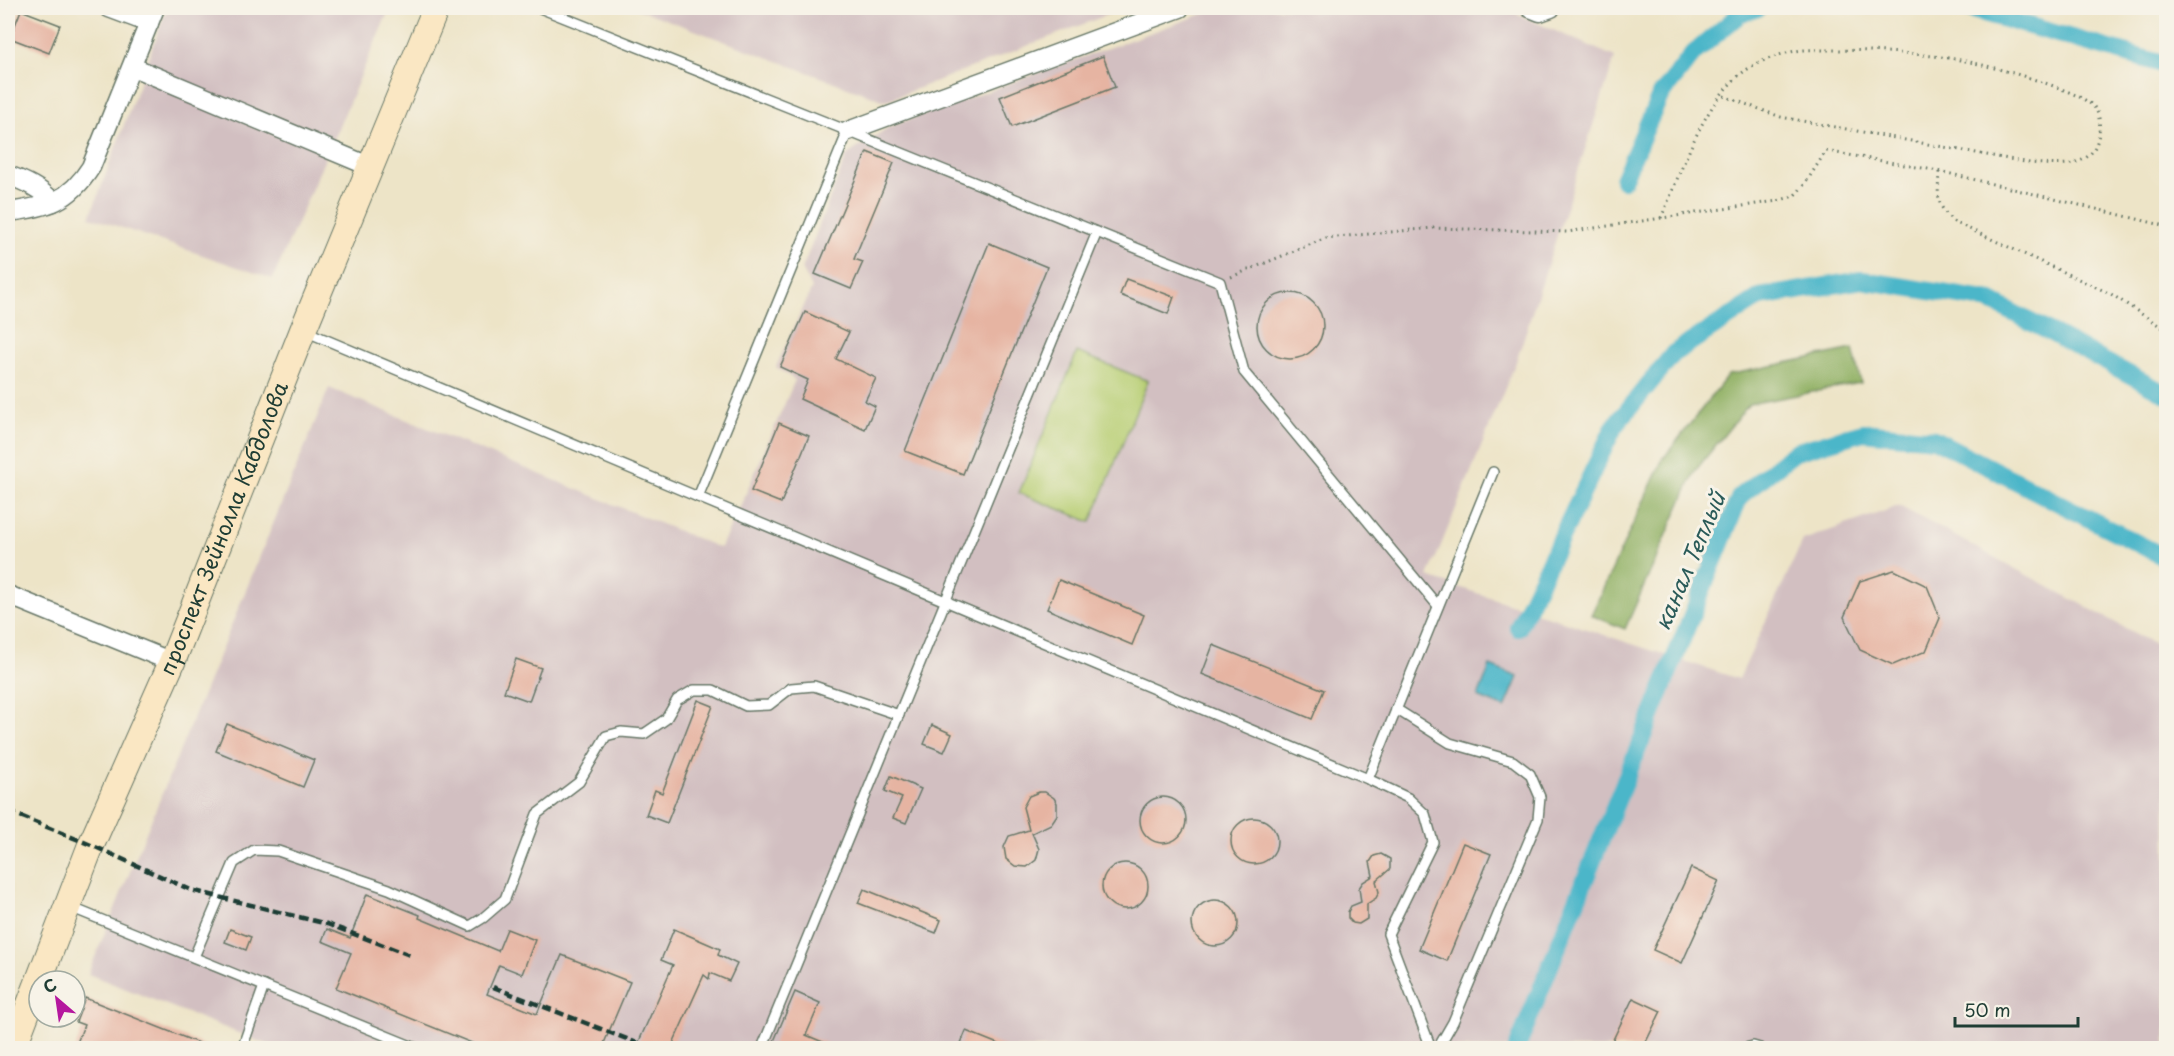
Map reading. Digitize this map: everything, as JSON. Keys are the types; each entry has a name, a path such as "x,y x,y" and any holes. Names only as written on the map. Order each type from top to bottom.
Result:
{"main road":[{"name":"проспект Зейнолла Кабдолова","path":"13,1048 91,845 172,662 303,330 436,8"}],"street":[{"path":"8,212 53,202 72,192 91,167 152,15 109,8"},
{"path":"848,131 1180,8"},
{"path":"1530,8 1540,12 1551,8"},
{"path":"133,67 371,167"},
{"path":"8,175 43,192 53,202"},
{"path":"8,595 172,662"}],"lane":[{"path":"540,8 1220,282 1244,372 1438,606"},
{"path":"698,497 848,131"},
{"path":"762,1048 1097,232"},
{"path":"303,330 1368,779 1408,798 1425,814 1433,842 1388,934 1431,1048"},
{"path":"1368,779 1493,472"},
{"path":"194,957 234,863 254,850 278,851 378,885 470,926 505,899 537,814 579,782 606,736 621,732 644,734 666,719 677,700 694,690 713,690 746,706 769,705 791,688 814,686 899,715"},
{"path":"1396,709 1450,743 1513,761 1530,774 1540,797 1538,819 1453,1022 1438,1048"},
{"path":"67,906 264,986 400,1045 416,1048"},
{"path":"242,1048 264,986"},
{"path":"1746,1048 1753,1046 1760,1048"}],"path":[{"path":"1661,218 1708,110 1721,95 1744,72 1770,59 1797,51 1848,50 1951,58 2037,81 2086,99 2096,109 2100,123 2098,138 2091,152 2080,162 2066,165 2031,163 1781,117 1721,95"},
{"path":"1220,282 1326,238 1432,228 1567,232 1777,201 1794,196 1805,184 1826,151 1939,171 2166,226"},
{"path":"1939,171 1938,198 1943,212 1954,222 2111,294 2166,330"}],"shaded area":[{"path":"167,8 390,8 273,279 90,217"},
{"path":"635,8 1125,8 885,101"},
{"path":"1219,8 1503,8 1615,57 1517,359 1428,577 1739,679 1803,540 1899,506 2166,650 2166,1048 276,1048 88,974 329,388 720,548 795,380 776,367 812,288 802,269 847,155 889,127"}],"green space":[{"path":"1853,349 1861,383 1749,404 1695,471 1625,629 1591,615 1663,459 1728,375"},
{"path":"1077,352 1148,381 1091,522 1019,493"}],"water":[{"path":"1490,666 1518,677 1505,708 1478,697"}],"building":[{"path":"21,10 60,25 49,53 10,38"},
{"path":"1103,56 1115,87 1012,127 1000,97"},
{"path":"867,152 894,163 854,259 863,262 851,289 815,274"},
{"path":"989,243 1047,267 963,474 905,451"},
{"path":"1126,279 1174,297 1168,314 1120,295"},
{"path":"1290,293 1303,296 1313,303 1320,313 1323,326 1320,339 1313,349 1303,356 1290,359 1277,356 1267,349 1260,339 1257,326 1260,313 1267,303 1277,296"},
{"path":"805,312 849,332 836,359 876,378 865,401 875,406 865,429 800,399 808,380 780,367"},
{"path":"779,423 809,436 781,503 751,491"},
{"path":"1894,570 1927,586 1940,618 1926,651 1893,665 1860,650 1844,617 1860,581"},
{"path":"1059,580 1144,615 1132,645 1047,609"},
{"path":"1213,645 1324,690 1312,719 1202,674"},
{"path":"516,659 541,668 529,701 504,692"},
{"path":"698,700 713,706 667,823 646,815 655,790 662,793"},
{"path":"227,724 314,760 303,787 216,751"},
{"path":"932,725 952,734 944,752 924,744"},
{"path":"891,776 921,789 906,823 893,818 902,798 885,791"},
{"path":"1045,792 1054,798 1057,803 1057,815 1051,824 1032,833 1039,849 1036,860 1027,867 1015,866 1006,859 1004,847 1009,836 1029,830 1023,807 1029,796"},
{"path":"1163,797 1179,804 1186,820 1179,836 1163,843 1147,836 1140,820 1147,804"},
{"path":"1254,818 1270,825 1277,841 1270,857 1254,864 1238,857 1231,841 1238,825"},
{"path":"1463,843 1491,854 1447,961 1419,949"},
{"path":"1381,854 1390,859 1390,869 1376,881 1379,892 1376,898 1367,904 1367,919 1359,924 1353,923 1348,918 1348,912 1351,906 1361,902 1359,888 1363,882 1373,876 1370,862 1374,856"},
{"path":"1125,863 1141,870 1148,886 1141,902 1125,909 1109,902 1102,886 1109,870"},
{"path":"1691,868 1719,881 1682,963 1653,950"},
{"path":"864,889 941,920 936,933 858,903"},
{"path":"367,894 420,915 419,918 498,951 507,929 535,940 522,974 499,965 487,994 537,1014 562,955 630,982 602,1048 484,1048 336,988 351,953 322,941 327,929 350,938"},
{"path":"1215,900 1231,907 1238,923 1231,939 1215,946 1199,939 1192,923 1199,907"},
{"path":"230,929 251,937 246,950 225,942"},
{"path":"674,929 720,949 718,955 737,964 729,981 710,973 709,979 704,975 671,1048 636,1048 673,965 661,960"},
{"path":"795,992 820,1003 806,1035 837,1048 771,1048"},
{"path":"1633,998 1661,1011 1643,1048 1609,1048"},
{"path":"87,999 211,1048 75,1048 82,1029 87,1029"},
{"path":"966,1031 1008,1048 959,1048"}],"waterway":[{"path":"1623,180 1660,96 1694,53 1740,14 1758,8"},
{"path":"1966,8 2166,65"},
{"name":"канал Теплый","path":"1518,628 1614,427 1674,353 1760,297 1862,280 1991,301 2166,394"},
{"name":"канал Теплый","path":"1517,1048 1740,496 1795,452 1863,432 1934,439 2166,558"}],"railway":[{"path":"8,811 191,890 327,924 410,955"},
{"path":"493,987 637,1043"}]}
